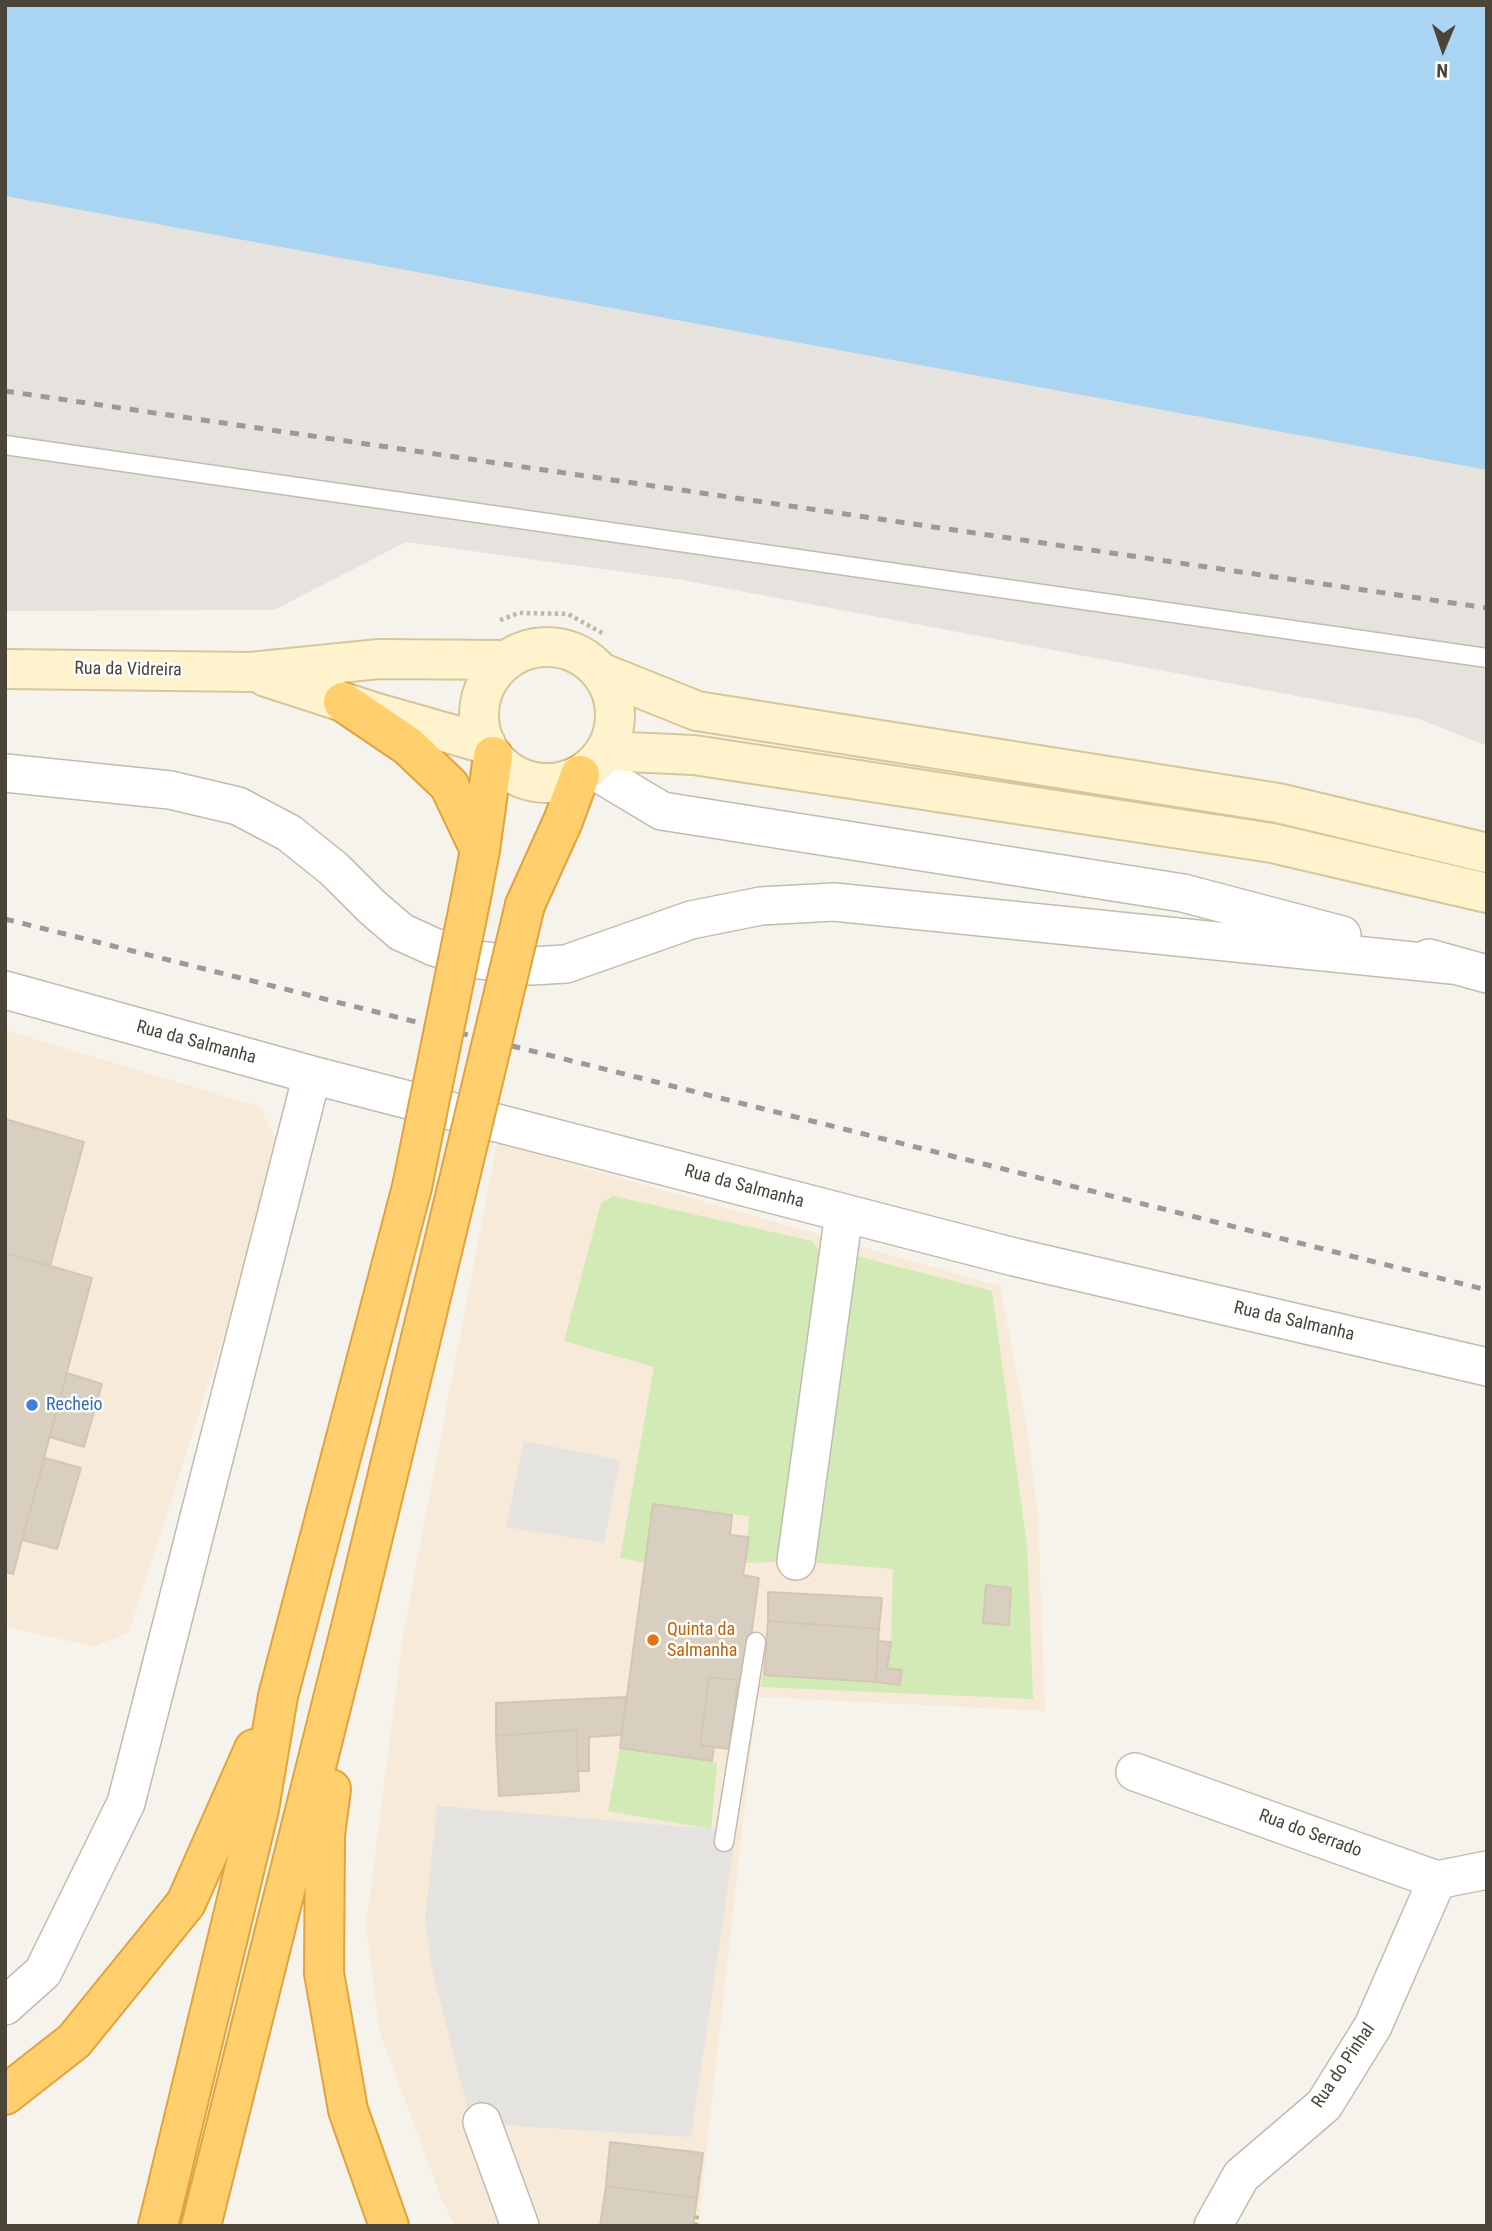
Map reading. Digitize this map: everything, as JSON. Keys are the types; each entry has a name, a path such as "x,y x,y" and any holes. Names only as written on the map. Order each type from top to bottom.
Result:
{"highway":[{"path":"343,702 408,746 449,785 480,850"},
{"path":"158,2226 259,1809 278,1696 412,1187 480,850 489,750"},
{"path":"201,2226 352,1623 525,905 592,765"},
{"path":"352,1623 325,1835 324,1973 348,2110 389,2226"},
{"path":"5,2095 74,2041 186,1903 278,1696"}],"main road":[{"path":"592,765 614,732 616,712 611,691 602,673 586,658 567,649 546,646 525,650 506,660 490,677 481,699 479,722 489,750 506,769 523,779 542,783 562,782 592,765 694,755 1272,843 1487,893"},
{"path":"251,672 379,659 506,660"},
{"name":"Rua da Vidreira","path":"5,669 251,672"},
{"path":"251,672 489,750"},
{"path":"602,673 696,710 1278,803 1487,853"}],"street":[{"path":"592,765 662,811 1183,893 1487,974"},
{"path":"5,773 170,790 238,806 289,833 334,869 401,932 434,947 479,960 530,966 566,964 691,920 761,906 834,902 1452,965"},
{"name":"Rua da Salmanha","path":"5,990 312,1075 1014,1257 1487,1367"},
{"path":"5,2006 43,1972 126,1802 312,1075"},
{"path":"796,1561 844,1213"},
{"name":"Rua do Serrado","path":"1135,1772 1437,1880"},
{"path":"1437,1880 1487,1870"},
{"name":"Rua do Pinhal","path":"1213,2226 1241,2176 1324,2105 1373,2026 1437,1880"},
{"path":"482,2122 520,2226"}],"lane":[{"path":"5,445 1487,658"},
{"path":"724,1842 756,1642"}],"path":[{"path":"696,2226 698,2213"}],"shaded area":[{"path":"5,196 1487,470 1487,746 1419,719 682,580 406,542 274,610 5,611"},
{"path":"5,1030 260,1107 280,1149 227,1326 129,1632 94,1647 5,1626"},
{"path":"497,1143 1000,1286 1027,1427 1038,1518 1045,1711 757,1697 698,2226 455,2226 442,2200 380,2033 366,1927 403,1635"},
{"path":"524,1441 620,1460 604,1543 506,1527"},
{"path":"437,1806 736,1831 691,2137 501,2125 473,2128 433,1974 425,1920"}],"green space":[{"path":"613,1196 812,1241 821,1254 849,1254 992,1291 1027,1545 1033,1699 761,1687 764,1675 900,1685 902,1670 887,1668 891,1642 893,1569 796,1561 745,1563 749,1516 653,1504 645,1563 620,1558 654,1367 564,1341 601,1203"},
{"path":"620,1748 712,1761 717,1764 711,1829 608,1811"}],"water":[{"path":"5,5 1487,5 1487,470 5,196"}],"building":[{"path":"5,1119 84,1142 50,1266 5,1253"},
{"name":"Recheio","path":"5,1253 92,1278 13,1574 5,1572"},
{"path":"67,1373 102,1384 84,1447 50,1437"},
{"path":"45,1458 81,1468 57,1549 22,1540"},
{"path":"653,1504 732,1515 730,1535 749,1537 743,1575 759,1578 745,1681 709,1677 700,1745 714,1747 712,1761 620,1748"},
{"path":"986,1585 1011,1588 1009,1625 983,1623"},
{"path":"768,1592 882,1598 879,1629 768,1621"},
{"path":"768,1621 879,1629 876,1682 764,1675"},
{"path":"878,1641 891,1642 887,1668 902,1670 900,1685 876,1682"},
{"path":"709,1677 738,1680 729,1749 700,1745"},
{"path":"626,1697 621,1735 589,1737 589,1771 578,1771 576,1730 496,1736 496,1703"},
{"path":"576,1730 579,1791 499,1796 496,1736"},
{"path":"610,2142 703,2153 697,2198 606,2186"},
{"path":"606,2186 697,2198 693,2226 600,2226"}],"railway":[{"path":"5,391 1487,608"},
{"path":"5,919 1487,1290"}],"place":[{"name":"Recheio","path":"32,1405"},
{"name":"Quinta da Salmanha","path":"653,1640"}]}
